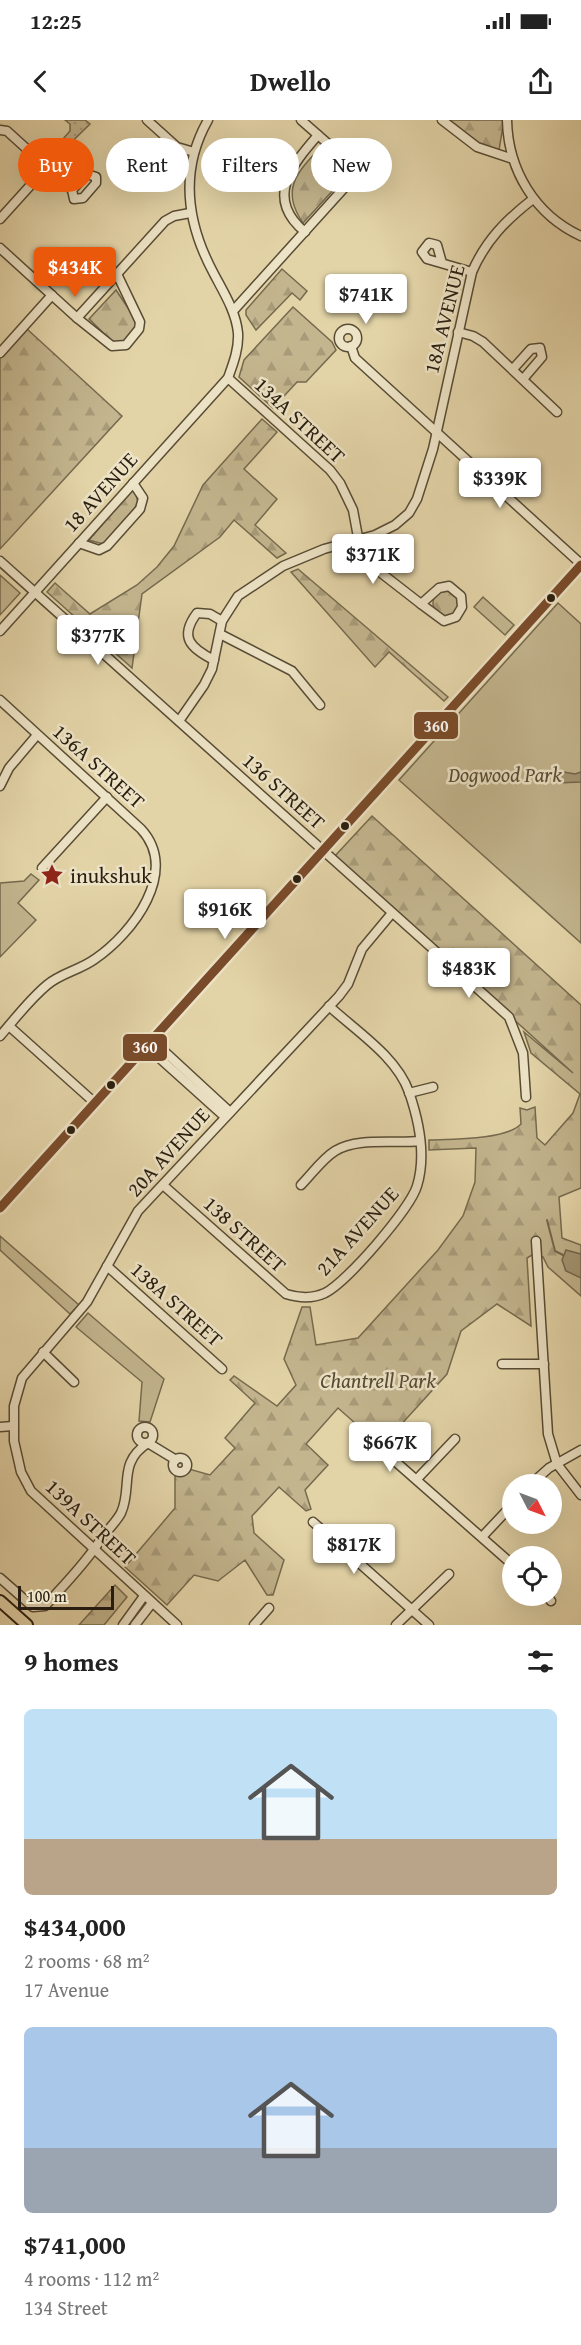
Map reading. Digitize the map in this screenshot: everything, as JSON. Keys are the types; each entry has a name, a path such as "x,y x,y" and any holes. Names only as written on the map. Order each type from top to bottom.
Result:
{"main road":[{"path":"0,1601 27,1625"}],"street":[{"path":"147,120 177,147 194,152"},
{"path":"208,120 194,152 189,184 190,213 199,244 233,311 238,333 237,350 228,378"},
{"path":"233,311 354,177 356,170 301,120"},
{"path":"442,120 477,147 513,159"},
{"path":"507,120 513,159 533,199 555,221 581,236"},
{"path":"0,129 18,142"},
{"path":"305,232 290,216 284,190 292,164 318,135"},
{"path":"0,219 24,192"},
{"name":"18A AVENUE","path":"222,621 238,596 268,574 312,553 358,540 395,525 409,513 423,484 472,272 480,254 497,229 533,199"},
{"path":"77,318 165,221 174,216 190,213"},
{"path":"0,248 77,318 112,346 126,345 139,329 140,322 117,274"},
{"path":"442,263 472,272"},
{"path":"0,353 52,295"},
{"path":"458,332 474,336 524,378 557,412"},
{"path":"0,1208 580,568 355,358 351,346"},
{"path":"513,369 531,349 540,348 542,357 524,378"},
{"name":"18 AVENUE","path":"0,632 228,378"},
{"name":"134A STREET","path":"228,378 330,470 353,510 358,540 367,562 421,604 444,621 460,613 463,601 458,591 444,587 421,604"},
{"path":"79,543 99,550 106,546 140,509 143,498 133,483"},
{"name":"136 STREET","path":"0,561 509,1017 525,1062 526,1097"},
{"path":"179,721 204,685 214,660 220,634 222,621 210,614 197,613 187,633 198,652 214,660"},
{"path":"220,634 292,671 320,705"},
{"name":"136A STREET","path":"0,700 147,835 155,850 157,867 153,884 141,909 108,948 92,962 47,985 9,1026"},
{"path":"0,786 9,768 37,735"},
{"path":"42,867 107,797"},
{"name":"20A AVENUE","path":"13,1426 14,1406 19,1387 29,1368 82,1309 134,1217 348,984 362,949 392,913"},
{"path":"301,1185 324,1160 339,1149 356,1145 420,1141 409,1093 392,1064 329,1006"},
{"path":"0,1036 9,1026 95,1103"},
{"path":"149,1043 227,1114"},
{"path":"409,1093 433,1087"},
{"name":"21A AVENUE","path":"309,1297 326,1292 340,1282 408,1205 419,1177 420,1141"},
{"name":"138 STREET","path":"163,1185 274,1286 286,1294 309,1297"},
{"path":"536,1241 548,1434 557,1464 581,1495"},
{"name":"138A STREET","path":"107,1266 222,1369"},
{"path":"43,1352 74,1382"},
{"path":"501,1364 544,1364"},
{"path":"0,1427 13,1426"},
{"name":"139A STREET","path":"13,1426 17,1462 27,1485 42,1503 177,1625"},
{"path":"417,1479 455,1439"},
{"path":"0,1578 33,1607 45,1606 95,1551 123,1507 126,1478 131,1461 148,1443 176,1460"},
{"path":"380,1448 502,1555"},
{"path":"541,1474 581,1450"},
{"path":"482,1537 502,1516"},
{"path":"314,1522 429,1625"},
{"path":"396,1625 449,1574"},
{"path":"123,1625 144,1596"},
{"path":"135,1625 152,1603"},
{"path":"254,1625 269,1608"}],"green space":[{"path":"65,120 85,120 90,124 76,138 64,138 70,131 70,124"},
{"path":"449,120 504,120 499,150 486,148"},
{"path":"311,158 311,192 331,192 303,223 296,211 292,192 299,192 299,172"},
{"path":"282,269 307,291 300,300 292,293 256,330 246,315 246,310"},
{"path":"116,290 136,320 130,336 115,344 89,319"},
{"path":"293,307 332,342 336,350 306,382 297,382 273,408 239,377 244,360"},
{"path":"27,329 122,416 0,549 0,358"},
{"path":"262,419 277,432 244,469 277,499 255,525 286,553 277,558 234,520 220,537 142,594 132,668 47,592 55,583 90,614 137,585 157,567 174,546 203,485"},
{"path":"134,488 138,502 135,508 103,544 89,540"},
{"path":"298,569 448,697 444,701 389,652 375,667 291,572"},
{"path":"0,575 20,593 0,615"},
{"path":"446,590 455,594 459,603 455,612 446,616 437,612 433,603 437,594"},
{"path":"483,597 514,625 505,635 474,607"},
{"name":"Dogwood Park","path":"558,603 581,624 581,943 399,780"},
{"name":"Chantrell Park","path":"372,816 581,1005 581,1188 559,1197 562,1238 581,1245 581,1296 548,1267 543,1257 532,1255 527,1258 531,1326 497,1304 461,1331 447,1374 388,1439 380,1437 373,1439 338,1408 306,1444 328,1465 305,1490 311,1509 306,1511 279,1487 252,1516 254,1533 284,1560 273,1595 267,1595 245,1560 218,1581 194,1575 167,1605 125,1567 175,1508 175,1476 189,1469 210,1475 235,1448 225,1438 255,1403 230,1380 234,1376 277,1406 296,1385 284,1359 302,1307 310,1307 316,1345 358,1338 438,1250 463,1216 475,1182 476,1148 429,1150 429,1140 477,1138 503,1133 521,1124 520,1108 527,1110 535,1107 537,1138 545,1145 573,1113 580,1094 531,1053 524,1032 573,1073 334,857"},
{"path":"31,874 39,880 18,903 36,920 0,957 0,883 24,881"},
{"path":"0,1236 79,1305 70,1314 0,1250"},
{"path":"88,1313 164,1379 150,1422 139,1421 142,1382 76,1327"},
{"path":"115,1585 127,1597 104,1625 79,1625"}],"shaded area":[{"path":"558,771 575,774 581,772 581,782 557,783"},
{"path":"566,1250 581,1254 581,1278 566,1271 562,1260"}],"waterway":[{"path":"547,1220 555,1251 563,1255"}],"transit line":[{"name":"360","path":"0,1208 581,565"}],"place":[{"name":"inukshuk","path":"52,875"}]}
